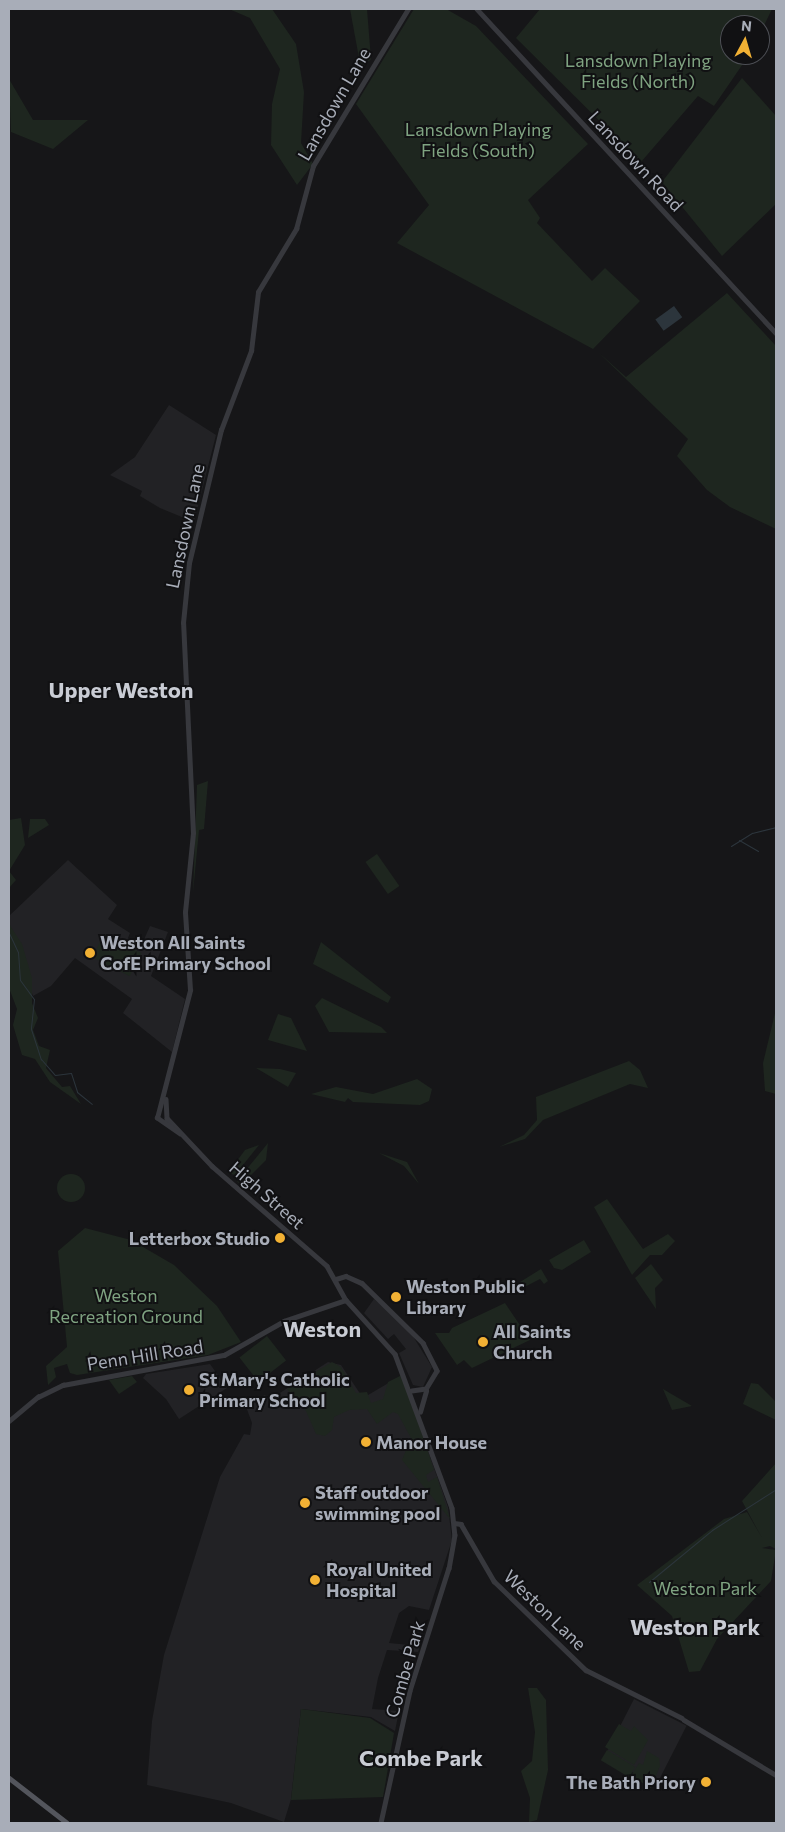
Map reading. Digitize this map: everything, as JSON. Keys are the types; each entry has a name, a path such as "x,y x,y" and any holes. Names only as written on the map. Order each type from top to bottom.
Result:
{"main road":[{"path":"9,1778 67,1823"}],"street":[{"name":"Lansdown Lane","path":"159,1114 166,1093 190,990 185,912 193,833 184,599 198,520 221,430 251,351 258,292 296,229 313,166 408,9"},
{"name":"Lansdown Road","path":"476,9 776,333"},
{"name":"Lansdown Lane","path":"166,1093 167,1117"},
{"path":"159,1114 167,1117 162,1124 157,1120 159,1114"},
{"name":"High Street","path":"167,1117 180,1134 336,1278"},
{"name":"High Street","path":"162,1124 180,1134"},
{"path":"336,1278 346,1276 362,1282 409,1325 434,1363 436,1374 426,1389 420,1418"},
{"name":"Weston Lane","path":"336,1278 346,1300 395,1354 412,1391 454,1522 461,1524 494,1581 586,1670 683,1719 776,1775"},
{"name":"Penn Hill Road","path":"9,1421 38,1397 62,1385 218,1357 288,1318 346,1300"},
{"path":"412,1391 426,1389"},
{"name":"Combe Park","path":"381,1823 410,1691 449,1568 454,1522"}],"shaded area":[{"path":"674,306 682,317 664,331 655,320"},
{"path":"169,405 216,435 194,522 160,508 140,496 142,491 110,475 135,457"},
{"name":"Weston All Saints CofE Primary School","path":"68,860 117,905 108,919 130,933 128,938 142,944 150,926 168,932 151,976 185,999 172,1052 123,1013 132,999 75,958 51,986 33,996 9,929 9,916"},
{"path":"374,1299 406,1325 432,1367 423,1387 413,1385 399,1353 406,1349 394,1334 388,1339 364,1313"},
{"name":"Royal United Hospital","path":"328,1362 341,1365 363,1398 397,1378 405,1387 448,1507 452,1540 429,1610 409,1606 399,1613 389,1643 420,1646 418,1652 387,1650 378,1678 372,1709 399,1711 395,1731 371,1717 301,1709 291,1799 284,1822 231,1803 147,1785 152,1721 164,1655 220,1477 244,1434 250,1435 252,1423 245,1404 265,1395 269,1400"},
{"name":"St Mary's Catholic Primary School","path":"210,1364 227,1388 179,1419 166,1399 143,1378 146,1374"},
{"path":"634,1699 687,1726 657,1785 604,1758"}],"green space":[{"path":"229,9 272,9 296,44 304,92 301,143 313,164 297,185 271,145 272,104 280,69 250,18"},
{"path":"350,9 367,9 371,59 361,69"},
{"name":"Lansdown Playing Fields (South)","path":"414,9 446,9 476,26 588,144 528,200 540,218 537,223 592,281 605,268 640,301 593,349 397,243 429,205 356,104"},
{"name":"Lansdown Playing Fields (North)","path":"540,9 772,9 769,15 720,15 720,65 742,65 714,106 698,96 641,162 516,38"},
{"path":"742,78 776,116 776,204 722,256 662,182"},
{"path":"9,79 33,120 88,120 53,149 11,132"},
{"path":"727,293 776,346 776,529 730,507 707,490 677,456 688,439 598,352 626,377"},
{"path":"208,781 204,829 199,830 193,893 197,785"},
{"path":"21,818 25,845 9,871 9,820"},
{"path":"30,819 45,819 49,825 28,838"},
{"path":"377,854 399,886 388,894 366,862"},
{"path":"9,871 16,880 9,888"},
{"path":"9,924 22,944 32,978 32,1003 38,1018 33,1030 39,1046 50,1050 46,1068 62,1087 70,1086 81,1104 50,1082 35,1059 22,1055 13,1025 17,1009 9,988"},
{"path":"104,934 141,953 130,976 92,957"},
{"path":"321,942 391,997 388,1003 313,964"},
{"path":"322,998 381,1027 387,1033 329,1032 315,1006"},
{"path":"776,1009 776,1094 765,1091 763,1063"},
{"path":"278,1014 291,1018 307,1051 268,1040"},
{"path":"629,1061 640,1070 648,1088 630,1084 543,1120 525,1139 499,1147 524,1135 537,1120 536,1097"},
{"path":"256,1068 280,1069 296,1073 288,1087"},
{"path":"417,1079 432,1089 429,1101 420,1105 353,1102 348,1098 345,1102 311,1094 336,1087 373,1094"},
{"path":"268,1143 266,1160 241,1185 237,1181"},
{"path":"259,1145 235,1175 228,1173 245,1150"},
{"path":"379,1153 407,1162 419,1184 404,1166"},
{"path":"71,1174 81,1178 85,1188 81,1198 71,1202 61,1198 57,1188 61,1178"},
{"path":"607,1199 643,1249 668,1234 675,1241 662,1255 650,1255 632,1275 594,1207"},
{"name":"Weston Recreation Ground","path":"85,1228 131,1240 174,1265 217,1306 241,1342 208,1355 77,1375 70,1373 67,1364 54,1368 56,1377 48,1385 46,1366 67,1347 58,1251"},
{"path":"584,1240 591,1252 562,1270 554,1268 549,1260"},
{"path":"651,1264 663,1280 655,1288 656,1309 635,1278"},
{"path":"541,1269 548,1281 544,1284 540,1279 511,1294 507,1290"},
{"path":"505,1303 530,1340 472,1368 464,1360 457,1365 435,1333 449,1333 452,1328"},
{"path":"267,1336 286,1360 259,1382 239,1358"},
{"path":"332,1362 341,1367 356,1393 367,1392 371,1403 383,1399 388,1382 402,1375 434,1470 426,1475 428,1482 437,1477 450,1519 402,1460 411,1438 398,1414 393,1412 377,1424 367,1409 349,1410 334,1417 332,1430 325,1436 316,1434 306,1411 287,1389"},
{"path":"132,1376 137,1382 119,1394 109,1380"},
{"path":"751,1383 758,1384 776,1402 776,1420 743,1404"},
{"path":"663,1389 692,1406 672,1410"},
{"name":"Weston Park","path":"776,1463 776,1549 770,1546 762,1548 776,1550 771,1581 717,1639 700,1671 689,1672 672,1616 637,1585 724,1519 747,1512 762,1538 742,1501"},
{"path":"528,1688 537,1688 546,1700 548,1770 537,1820 529,1822 530,1798 521,1771 532,1761 535,1732"},
{"path":"301,1709 370,1718 394,1733 383,1797 291,1800"},
{"path":"619,1724 631,1731 634,1726 648,1740 634,1765 605,1747"},
{"path":"607,1750 635,1767 629,1777 601,1760"},
{"path":"647,1751 659,1758 660,1766 651,1788 631,1776 639,1763 643,1765"}],"waterway":[{"path":"731,846 752,833 776,827"},
{"path":"739,840 758,851"},
{"path":"9,933 18,952 20,980 34,999 31,1029 41,1059 55,1075 71,1073 77,1092 92,1104"},
{"path":"649,1582 712,1530 776,1489"}],"place":[{"name":"Weston All Saints CofE Primary School","path":"90,953"},
{"name":"Letterbox Studio","path":"280,1238"},
{"name":"Weston Public Library","path":"396,1297"},
{"name":"All Saints Church","path":"483,1342"},
{"name":"St Mary's Catholic Primary School","path":"189,1390"},
{"name":"Manor House","path":"366,1442"},
{"name":"Staff outdoor swimming pool","path":"305,1503"},
{"name":"Royal United Hospital","path":"315,1580"},
{"name":"The Bath Priory","path":"706,1782"}],"district":[{"name":"Upper Weston","path":"121,690"},
{"name":"Weston","path":"322,1329"},
{"name":"Weston Park","path":"695,1627"},
{"name":"Combe Park","path":"421,1758"}]}
